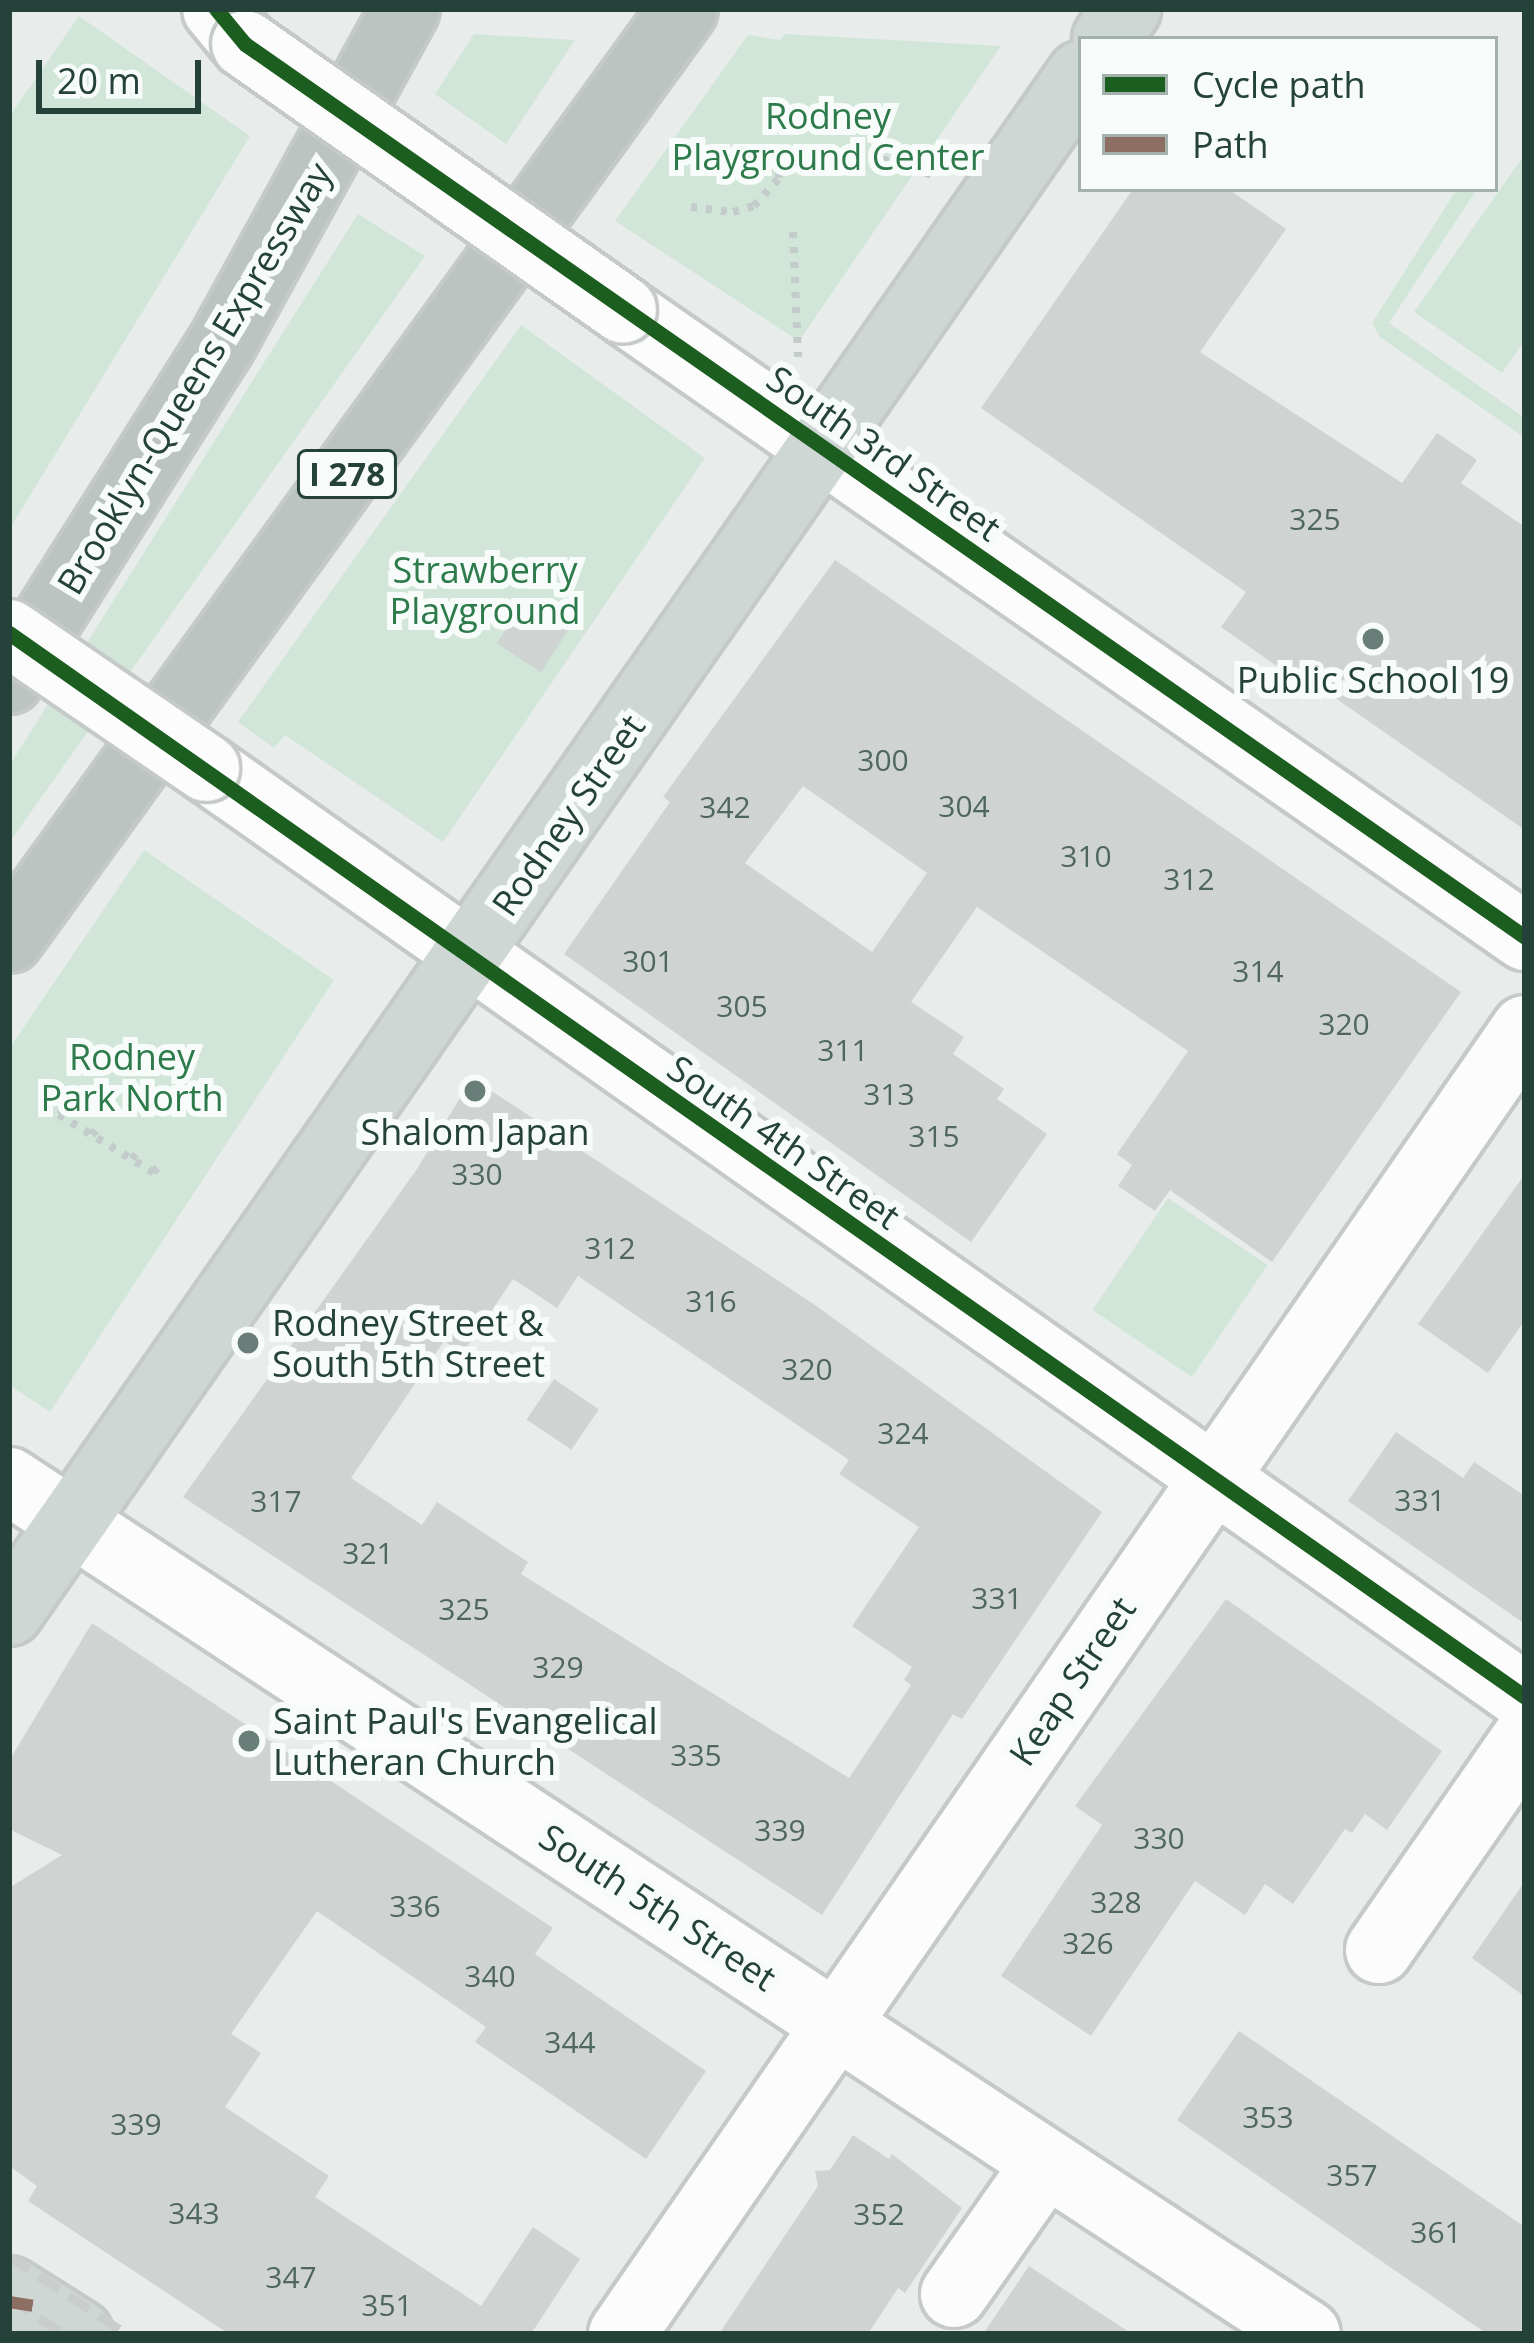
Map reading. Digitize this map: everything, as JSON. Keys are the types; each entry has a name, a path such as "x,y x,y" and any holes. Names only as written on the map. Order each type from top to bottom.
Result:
{"highway":[{"name":"Brooklyn-Queens Expressway","path":"9,680 221,345 406,9"},
{"name":"I 278","path":"9,939 684,9"}],"main road":[{"path":"1108,36 1127,9"},
{"name":"Rodney Street","path":"9,1612 1078,79"}],"street":[{"name":"South 3rd Street","path":"231,26 622,310 1525,937"},
{"name":"South 4th Street","path":"9,634 472,954 1525,1697"},
{"name":"Keap Street","path":"622,2334 1525,1029"},
{"name":"South 5th Street","path":"9,1481 1306,2334"},
{"path":"1379,1950 1525,1739"},
{"path":"954,2294 1046,2163"}],"path":[{"path":"765,117 780,115 800,130"},
{"path":"868,155 939,177"},
{"path":"691,207 733,212 754,206 779,178 781,158"},
{"path":"794,232 798,358"},
{"path":"60,1114 70,1101"},
{"path":"46,1107 155,1174 162,1162"},
{"path":"92,1135 101,1123"},
{"path":"132,1159 140,1148"}],"green space":[{"path":"79,16 250,136 9,530 9,117"},
{"path":"474,34 575,40 506,144 435,94"},
{"name":"Rodney Playground Center","path":"785,34 1001,46 799,341 615,221 748,35 780,40"},
{"path":"1522,158 1525,340 1502,373 1414,312"},
{"path":"1455,192 1475,192 1389,323 1525,418 1525,438 1380,337 1372,323"},
{"path":"358,214 425,256 9,843 9,766"},
{"name":"Strawberry Playground","path":"521,325 705,458 443,842 285,735 274,748 238,722"},
{"name":"Rodney Park North","path":"144,850 334,980 50,1412 9,1385 9,1049"},
{"path":"1168,1198 1267,1265 1192,1377 1093,1310"}],"building":[{"path":"1131,192 1232,192 1286,229 1200,352 1402,483 1437,433 1477,460 1461,483 1525,527 1525,830 1292,668 1288,674 1221,627 1246,592 981,408"},
{"path":"835,560 1461,992 1272,1262 1170,1190 1155,1211 1118,1186 1132,1165 1117,1154 1188,1051 977,907 911,1002 964,1037 953,1054 1004,1089 997,1099 1047,1134 971,1242 564,954 670,802 663,797","holes":["803,786 927,873 872,952 745,863"]},
{"path":"526,598 570,627 541,672 497,643"},
{"path":"472,1078 815,1305 1102,1512 962,1719 953,1714 822,1915 183,1497 417,1169","holes":["578,1276 849,1460 839,1474 919,1527 852,1626 912,1667 904,1680 911,1685 849,1778 521,1574 528,1562 437,1502 422,1525 351,1478 444,1341 463,1353 513,1279 557,1308"]},
{"path":"1525,1174 1525,1320 1488,1373 1418,1324"},
{"path":"554,1379 599,1409 571,1450 527,1420"},
{"path":"1396,1432 1463,1478 1474,1462 1525,1496 1525,1624 1348,1501"},
{"path":"1226,1599 1442,1751 1387,1830 1365,1814 1352,1833 1345,1829 1293,1904 1265,1884 1245,1915 1195,1881 1091,2036 1001,1976 1102,1825 1075,1806"},
{"path":"92,1623 553,1928 535,1954 706,2071 646,2159 475,2042 486,2027 317,1911 231,2034 261,2053 225,2107 329,2176 315,2197 481,2306 533,2227 580,2259 531,2334 229,2334 28,2201 37,2186 9,2166 9,1888 62,1855 9,1829 9,1761"},
{"path":"1525,1881 1525,1997 1472,1958"},
{"path":"1239,2031 1525,2227 1525,2334 1487,2334 1177,2120"},
{"path":"853,2135 889,2159 892,2154 962,2208 905,2293 898,2288 868,2334 719,2334 818,2186 815,2171 830,2170"},
{"path":"1029,2266 1071,2294 1132,2334 983,2334"}],"railway":[{"path":"9,2256 127,2334"},
{"path":"9,2298 64,2334"}],"marked path":[{"path":"9,2302 33,2306"}],"cycle path":[{"path":"216,9 245,44 1525,937"},
{"path":"9,633 1525,1697"}],"place":[{"name":"Public School 19","path":"1373,639"},
{"name":"Shalom Japan","path":"475,1091"},
{"name":"Rodney Street & South 5th Street","path":"248,1343"},
{"name":"Saint Paul's Evangelical Lutheran Church","path":"249,1741"}]}
